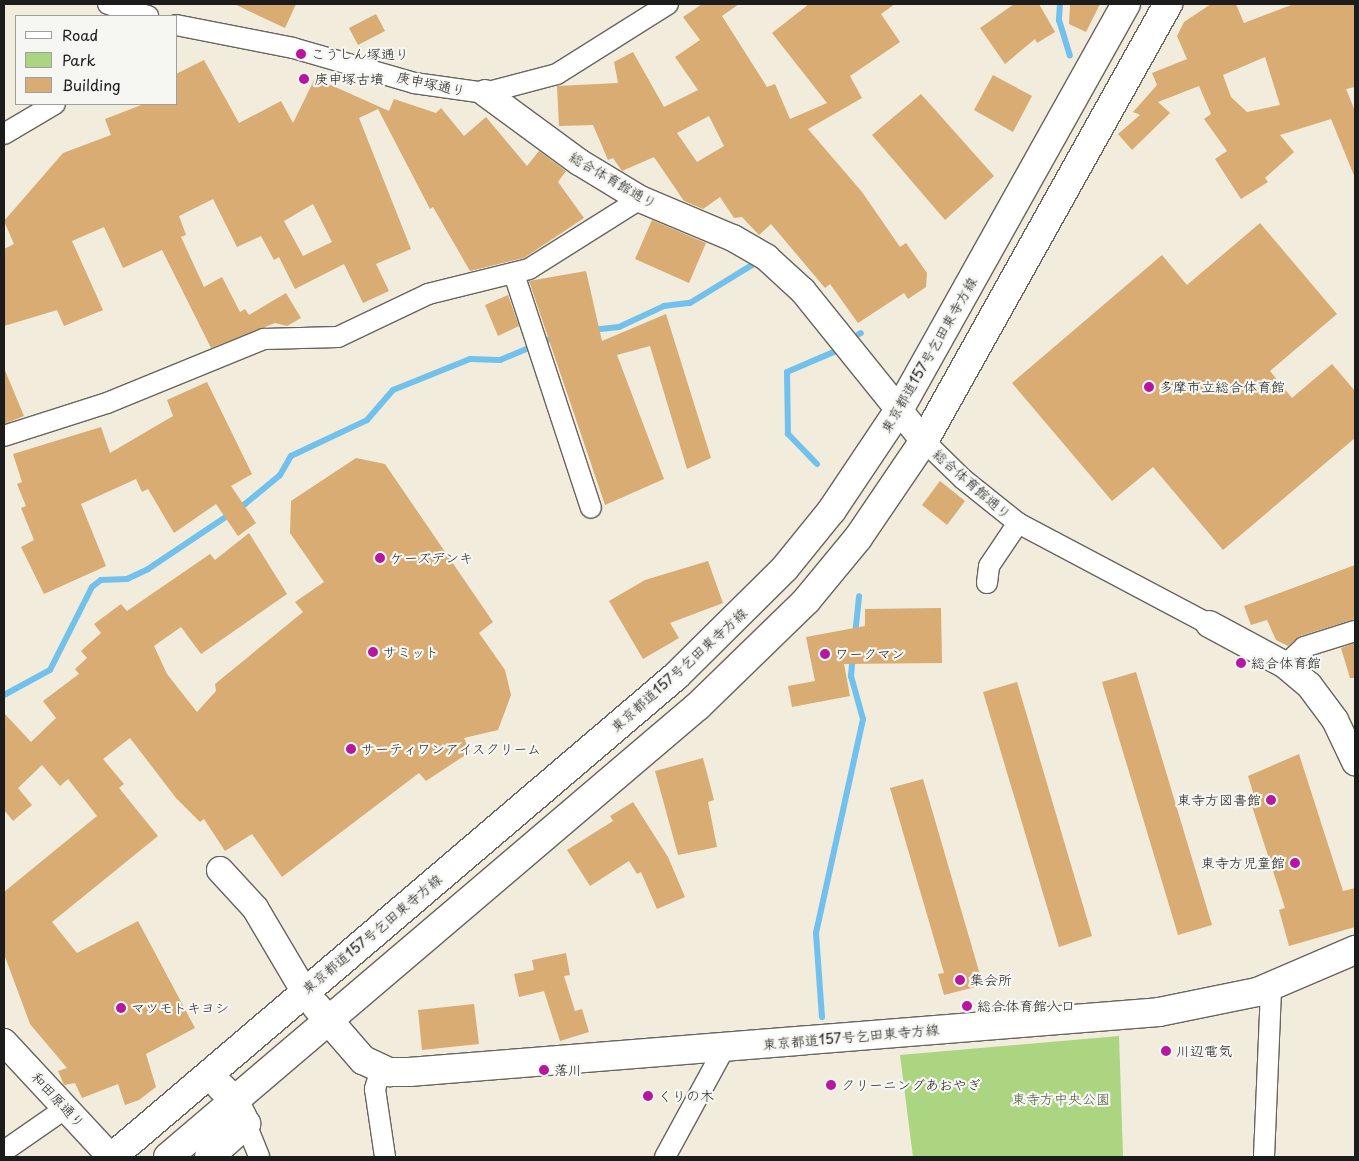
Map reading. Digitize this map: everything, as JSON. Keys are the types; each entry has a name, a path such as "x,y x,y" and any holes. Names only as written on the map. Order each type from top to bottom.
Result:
{"main road":[{"name":"東京都道157号乞田東寺方線","path":"112,1157 721,636 812,535 899,410 1126,4"},
{"path":"168,1157 233,1099 743,666 838,563 924,441 1168,4"},
{"name":"東京都道157号乞田東寺方線","path":"304,992 363,1060 381,1069 409,1072 1159,1012 1271,988 1355,950"},
{"path":"185,1093 204,1085 219,1086 233,1099 246,1124 209,1157"}],"street":[{"path":"108,4 145,15"},
{"name":"庚申塚通り","path":"178,26 197,32 293,48 414,83 484,93 557,74 668,4"},
{"path":"178,37 197,32"},
{"name":"総合体育館通り","path":"484,93 579,162 640,199 733,238 767,258 803,291 924,441 956,474 1018,523 1285,665 1322,700 1355,762"},
{"path":"4,134 53,105"},
{"path":"4,436 107,403 264,340 338,337 428,294 514,274 545,260 640,199"},
{"path":"514,274 590,508"},
{"path":"987,583 989,566 1018,523"},
{"path":"1285,665 1304,647 1355,631"},
{"path":"220,870 255,908 304,992"},
{"path":"1264,1157 1271,988"},
{"name":"和田原通り","path":"4,1042 112,1157"},
{"path":"665,1157 725,1047"},
{"path":"381,1069 375,1089 385,1157"},
{"path":"4,1151 66,1108"},
{"path":"246,1124 259,1157"}],"green space":[{"name":"東寺方中央公園","path":"1119,1036 1123,1157 913,1157 900,1055"}],"building":[{"path":"234,4 296,4 285,28"},
{"path":"702,4 739,4 722,16 767,87 775,84 790,119 827,103 772,33 809,4 895,4 881,14 900,42 850,76 862,98 808,129 862,192 900,247 906,243 927,273 926,287 908,299 904,293 858,323 830,284 825,288 771,224 759,235 742,217 734,218 720,197 703,209 684,201 654,157 622,171 613,158 608,160 593,125 559,126 557,86 618,83 614,62 633,52 664,107 698,90 675,57 700,40 683,17","holes":["709,116 724,146 697,162 677,133"]},
{"path":"1014,4 1039,4 1055,32 1037,43 1035,39 1005,64 980,28"},
{"path":"1070,4 1100,4 1086,32 1069,24"},
{"path":"1211,4 1236,4 1244,23 1294,4 1355,4 1355,87 1346,89 1355,111 1355,178 1331,119 1280,135 1294,152 1265,178 1268,182 1241,199 1215,159 1227,151 1204,119 1211,114 1199,86 1158,102 1170,113 1132,150 1118,134 1140,115 1133,112 1157,85 1152,73 1187,59 1177,36 1184,22","holes":["1265,57 1280,105 1247,112 1231,97 1223,75"]},
{"path":"376,14 385,31 358,45 349,28"},
{"path":"204,60 239,123 281,101 293,123 315,78 389,111 394,99 436,113 441,108 464,136 486,117 527,166 539,151 566,171 558,182 584,218 524,258 470,271 433,207 430,209 378,109 359,118 411,249 376,264 389,291 363,303 344,264 295,289 279,257 274,260 261,236 237,247 213,199 179,216 186,235 181,237 204,287 222,277 240,312 245,309 249,315 286,293 301,318 287,326 275,323 211,348 162,250 123,268 104,227 72,241 103,310 64,326 57,310 4,326 4,249 14,244 4,221 63,153 111,135 105,119 141,105 178,105 178,73","holes":["313,204 332,242 303,256 284,221"]},
{"path":"993,75 1032,96 1013,132 974,110"},
{"path":"921,94 994,176 945,220 872,135"},
{"path":"652,220 706,243 689,283 635,259"},
{"name":"多摩市立総合体育館","path":"1260,223 1337,314 1270,371 1292,398 1332,364 1355,391 1355,438 1223,550 1153,467 1112,501 1012,383 1162,255 1187,285"},
{"path":"586,271 602,341 666,314 711,458 687,469 650,346 617,355 664,479 605,505 529,281"},
{"path":"508,295 519,326 498,336 485,305"},
{"path":"4,368 24,416 4,424"},
{"path":"207,382 252,474 231,486 256,523 238,536 216,504 174,533 148,489 142,492 136,479 81,504 106,566 44,594 21,547 34,540 21,508 26,506 17,484 22,482 13,454 101,427 110,453 173,416 167,400"},
{"path":"356,458 385,464 493,622 479,633 505,670 511,695 498,730 464,738 470,752 426,781 419,773 282,877 252,834 225,851 204,819 200,822 176,798 130,738 103,759 124,784 119,788 158,836 52,922 77,953 138,921 195,1028 146,1054 156,1087 139,1100 125,1105 118,1084 82,1098 75,1083 64,1085 58,1071 67,1068 30,1024 4,954 4,892 97,816 68,779 60,786 42,765 18,788 32,805 13,821 4,810 4,713 31,742 56,718 43,701 79,674 75,669 87,658 81,651 101,633 94,624 121,604 127,611 210,554 215,560 249,533 287,594 201,654 181,627 154,646 167,674 197,712 216,691 215,684 303,612 295,602 324,582 290,533 291,501"},
{"path":"940,481 965,501 947,525 922,505"},
{"path":"708,561 723,603 670,623 679,638 643,659 609,601 645,580"},
{"path":"1355,565 1355,619 1300,636 1288,646 1276,640 1267,620 1251,625 1244,606"},
{"path":"941,608 942,663 844,664 850,696 792,707 788,686 815,681 806,637 865,626 865,609"},
{"path":"1355,643 1355,678 1350,678 1341,648"},
{"path":"1136,672 1212,925 1178,935 1102,682"},
{"path":"1017,682 1092,936 1059,947 983,692"},
{"path":"1299,754 1343,891 1355,888 1355,927 1289,946 1279,910 1285,908 1248,794 1253,792 1248,776"},
{"path":"703,758 714,800 708,802 717,847 678,855 655,771"},
{"path":"923,779 983,985 944,995 938,974 944,973 890,788"},
{"path":"633,802 668,857 685,897 657,909 641,872 637,874 629,861 590,886 567,850 613,821 610,816"},
{"path":"566,953 570,975 564,976 575,1011 582,1009 589,1032 560,1041 544,991 519,997 514,974 534,970 532,960"},
{"path":"474,1004 479,1044 422,1050 418,1010"}],"waterway":[{"path":"1060,4 1059,20 1070,55"},
{"path":"591,330 619,327 664,306 690,303 752,265"},
{"path":"4,695 50,670 92,587 101,580 127,579 148,569 245,504 280,475 291,456 367,420 393,390 470,359 500,360 557,336"},
{"path":"817,464 788,434 787,372 836,351"},
{"path":"855,635 859,596"},
{"path":"822,1017 816,933 863,719 851,676 853,655"}],"place":[{"name":"こうしん塚通り","path":"301,54"},
{"name":"庚申塚古墳","path":"304,79"},
{"name":"多摩市立総合体育館","path":"1149,387"},
{"name":"ケーズデンキ","path":"380,558"},
{"name":"サミット","path":"373,652"},
{"name":"ワークマン","path":"825,654"},
{"name":"総合体育館","path":"1241,663"},
{"name":"サーティワンアイスクリーム","path":"351,749"},
{"name":"東寺方図書館","path":"1271,800"},
{"name":"東寺方児童館","path":"1295,863"},
{"name":"集会所","path":"960,980"},
{"name":"総合体育館入口","path":"967,1006"},
{"name":"マツモトキヨシ","path":"121,1008"},
{"name":"川辺電気","path":"1166,1051"},
{"name":"落川","path":"544,1070"},
{"name":"クリーニングあおやぎ","path":"831,1085"},
{"name":"くりの木","path":"648,1096"}]}
